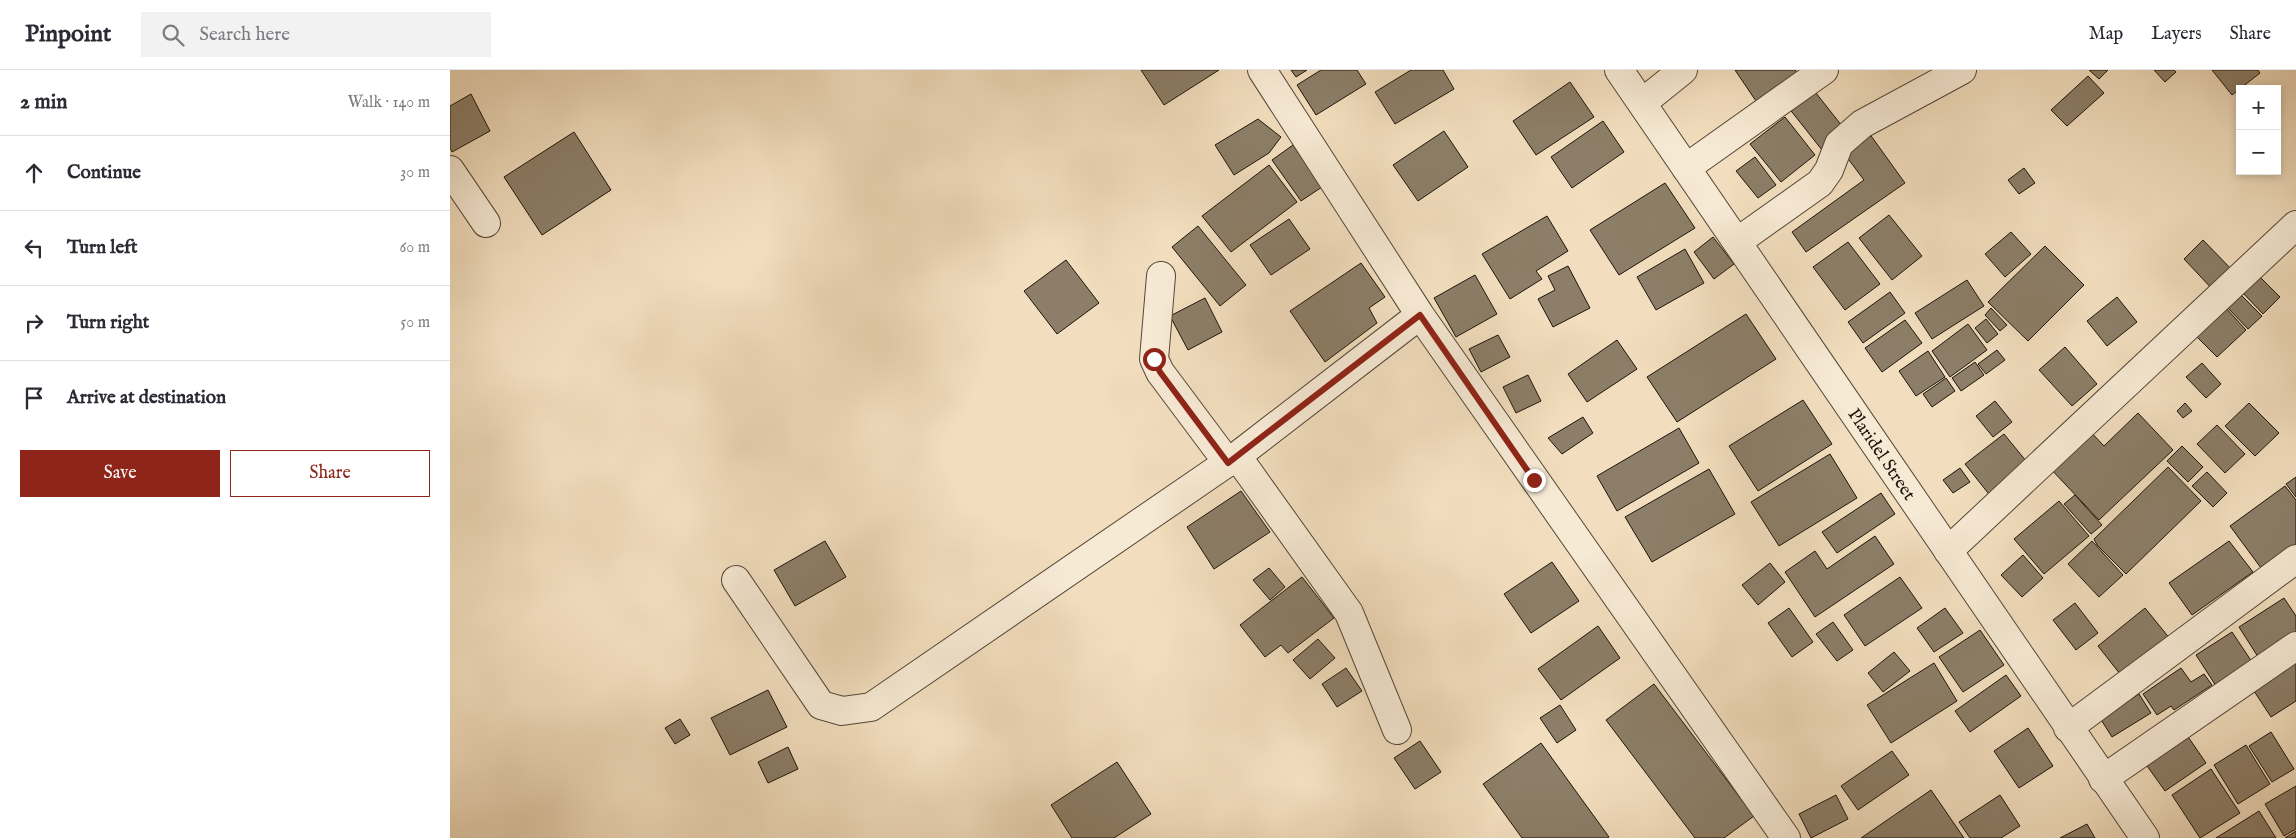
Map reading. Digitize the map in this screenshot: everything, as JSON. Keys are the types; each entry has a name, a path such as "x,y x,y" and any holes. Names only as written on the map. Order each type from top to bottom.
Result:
{"street":[{"path":"1262,70 1420,315 1786,838"},
{"name":"Plaridel Street","path":"1619,70 2145,838"},
{"path":"1642,102 1683,70"},
{"path":"1686,168 1824,70"},
{"path":"1737,242 1820,182 1829,170 1839,144 1862,124 1962,70"},
{"path":"450,170 486,223"},
{"path":"1948,551 2296,225"},
{"path":"1162,276 1154,359 1160,372 1233,460 1349,613 1397,730"},
{"path":"736,580 821,704 842,711 871,707 1233,460 1420,315"},
{"path":"2068,728 2296,560"},
{"path":"2103,779 2296,646"}],"building":[{"path":"1141,70 1219,70 1164,105"},
{"path":"1291,70 1307,70 1296,77"},
{"path":"1321,70 1357,70 1366,84 1316,115 1297,85"},
{"path":"1411,70 1443,70 1454,89 1395,124 1375,92"},
{"path":"1735,70 1795,70 1800,76 1758,104"},
{"path":"2089,70 2108,70 2099,79"},
{"path":"2154,70 2174,70 2176,72 2165,82"},
{"path":"2212,70 2258,70 2260,73 2245,85 2236,85 2236,92 2232,95"},
{"path":"2088,76 2104,93 2067,126 2051,110"},
{"path":"1570,82 1594,117 1536,155 1513,121"},
{"path":"1812,88 1846,131 1822,150 1788,107"},
{"path":"471,94 490,131 452,152 450,148 450,106"},
{"path":"1785,117 1815,155 1781,182 1750,144"},
{"path":"1258,119 1281,137 1269,153 1234,175 1215,145"},
{"path":"1603,121 1624,152 1572,188 1551,157"},
{"path":"1444,131 1468,167 1418,201 1393,165"},
{"path":"574,132 611,190 542,235 504,177"},
{"path":"1869,133 1905,183 1806,252 1792,232 1864,180 1843,152"},
{"path":"1293,145 1322,187 1301,201 1272,160"},
{"path":"1755,157 1776,185 1758,198 1736,171"},
{"path":"1269,165 1297,202 1231,252 1202,216"},
{"path":"2024,168 2035,183 2019,194 2008,180"},
{"path":"1665,183 1695,228 1619,275 1590,230"},
{"path":"1889,215 1922,256 1892,280 1859,238"},
{"path":"1547,216 1568,251 1536,271 1542,279 1510,299 1482,254"},
{"path":"1289,219 1310,249 1271,275 1250,245"},
{"path":"1198,226 1246,285 1220,306 1172,247"},
{"path":"2011,232 2031,254 2005,277 1985,254"},
{"path":"1713,237 1734,264 1714,279 1694,252"},
{"path":"2203,240 2235,273 2215,292 2184,259"},
{"path":"1848,242 1880,284 1845,310 1813,267"},
{"path":"2045,246 2084,285 2028,341 1988,302"},
{"path":"1685,249 1704,283 1656,310 1637,277"},
{"path":"1066,260 1099,303 1057,334 1024,291"},
{"path":"1361,263 1385,297 1369,308 1377,323 1325,362 1290,311"},
{"path":"1568,266 1590,308 1553,327 1538,299 1555,290 1548,276"},
{"path":"1475,275 1497,314 1456,337 1434,298"},
{"path":"2260,277 2280,297 2263,314 2243,293"},
{"path":"1967,280 1984,306 1932,339 1915,313"},
{"path":"1890,292 1905,313 1863,343 1848,322"},
{"path":"2240,294 2262,316 2248,329 2227,307"},
{"path":"2117,297 2137,322 2107,346 2087,321"},
{"path":"1205,298 1222,332 1188,350 1170,316"},
{"path":"2225,307 2246,330 2217,357 2195,335"},
{"path":"1991,308 2007,325 2000,331 1985,315"},
{"path":"1746,314 1776,359 1677,422 1647,377"},
{"path":"1986,319 1998,334 1987,343 1975,328"},
{"path":"1905,320 1922,343 1882,372 1865,348"},
{"path":"1968,324 1987,350 1950,377 1932,351"},
{"path":"1498,335 1510,357 1481,372 1469,349"},
{"path":"1617,340 1637,369 1587,402 1568,374"},
{"path":"2065,347 2097,384 2072,406 2039,370"},
{"path":"1997,350 2005,360 1986,374 1978,364"},
{"path":"1928,351 1945,377 1916,396 1899,371"},
{"path":"1975,362 1984,375 1961,391 1952,378"},
{"path":"2202,363 2221,384 2206,398 2186,377"},
{"path":"1528,375 1541,401 1516,413 1503,387"},
{"path":"1946,378 1955,391 1932,407 1923,394"},
{"path":"1803,400 1832,444 1758,491 1729,446"},
{"path":"1995,401 2012,422 1993,437 1976,416"},
{"path":"2185,403 2192,411 2183,418 2177,411"},
{"path":"2249,403 2279,433 2255,456 2225,426"},
{"path":"2138,413 2173,450 2099,520 2048,466 2088,429 2104,446"},
{"path":"1583,417 1593,433 1562,454 1548,438"},
{"path":"2217,425 2245,454 2225,473 2197,444"},
{"path":"1679,428 1699,463 1617,511 1597,476"},
{"path":"2004,434 2031,467 1992,498 1965,464"},
{"path":"2182,446 2203,467 2188,482 2167,461"},
{"path":"1830,454 1857,498 1779,546 1751,502"},
{"path":"2168,467 2201,501 2126,574 2097,545 2094,539"},
{"path":"1960,468 1970,482 1953,493 1943,480"},
{"path":"1709,469 1735,514 1652,562 1625,517"},
{"path":"2207,472 2227,493 2213,507 2192,486"},
{"path":"2296,477 2296,497 2286,484"},
{"path":"2285,486 2296,500 2296,548 2264,572 2230,526"},
{"path":"1241,491 1270,532 1214,569 1187,527"},
{"path":"1881,493 1895,514 1837,553 1822,532"},
{"path":"2075,495 2102,525 2091,534 2064,504"},
{"path":"2059,501 2089,536 2044,574 2014,539"},
{"path":"1875,536 1894,564 1815,617 1785,572 1815,551 1827,569"},
{"path":"825,541 846,577 795,606 774,570"},
{"path":"2092,541 2123,575 2099,597 2068,564"},
{"path":"2229,541 2253,572 2192,615 2169,583"},
{"path":"2023,555 2043,578 2022,597 2001,575"},
{"path":"1552,562 1579,601 1531,633 1504,594"},
{"path":"1770,563 1785,582 1758,605 1742,585"},
{"path":"1269,568 1285,587 1270,600 1253,580"},
{"path":"1302,577 1334,618 1288,653 1281,645 1265,657 1240,625"},
{"path":"1900,577 1922,608 1865,646 1844,615"},
{"path":"2284,598 2296,616 2296,636 2260,660 2239,627"},
{"path":"2075,603 2098,633 2076,650 2053,620"},
{"path":"1789,608 1813,642 1792,657 1768,623"},
{"path":"1945,608 1963,633 1934,652 1917,628"},
{"path":"2145,608 2171,640 2124,679 2098,646"},
{"path":"1833,622 1853,650 1837,661 1816,634"},
{"path":"1598,626 1620,658 1561,700 1538,669"},
{"path":"1980,630 2004,665 1963,692 1939,657"},
{"path":"2232,632 2254,665 2218,689 2196,655"},
{"path":"1318,639 1335,658 1310,679 1293,660"},
{"path":"1894,652 1910,671 1883,692 1868,673"},
{"path":"2296,659 2296,701 2271,717 2252,688"},
{"path":"1934,663 1957,701 1891,743 1867,705"},
{"path":"1346,668 1362,691 1337,707 1322,684"},
{"path":"2181,668 2191,682 2204,674 2212,685 2174,710 2171,706 2157,715 2143,694"},
{"path":"2006,675 2021,696 1970,732 1955,711"},
{"path":"1654,684 1754,816 1724,838 1695,838 1606,720"},
{"path":"768,690 787,727 730,755 711,718"},
{"path":"2139,694 2151,713 2112,737 2100,718"},
{"path":"1560,705 1576,730 1557,743 1540,718"},
{"path":"680,719 690,735 675,744 665,728"},
{"path":"2028,728 2053,766 2019,788 1994,751"},
{"path":"2182,728 2206,763 2165,791 2140,756"},
{"path":"2271,732 2294,769 2272,782 2249,746"},
{"path":"1420,741 1441,772 1415,789 1394,758"},
{"path":"1541,743 1609,837 1522,838 1483,784"},
{"path":"2246,745 2270,784 2238,804 2214,765"},
{"path":"788,747 798,769 768,783 758,762"},
{"path":"1892,751 1909,775 1858,810 1841,786"},
{"path":"1117,762 1151,814 1114,838 1072,838 1051,805"},
{"path":"2211,769 2240,813 2200,838 2172,795"},
{"path":"2296,786 2296,829 2284,836 2265,804"},
{"path":"1931,790 1964,838 1861,838"},
{"path":"1836,795 1848,819 1811,838 1799,814"},
{"path":"2000,795 2020,826 2001,838 1970,838 1959,822"},
{"path":"2259,811 2276,838 2216,838"},
{"path":"2087,824 2095,838 2060,838"},
{"path":"2296,831 2296,838 2285,838"}],"route":[{"path":"1154,359 1160,372 1228,463 1420,315 1534,480"}]}
